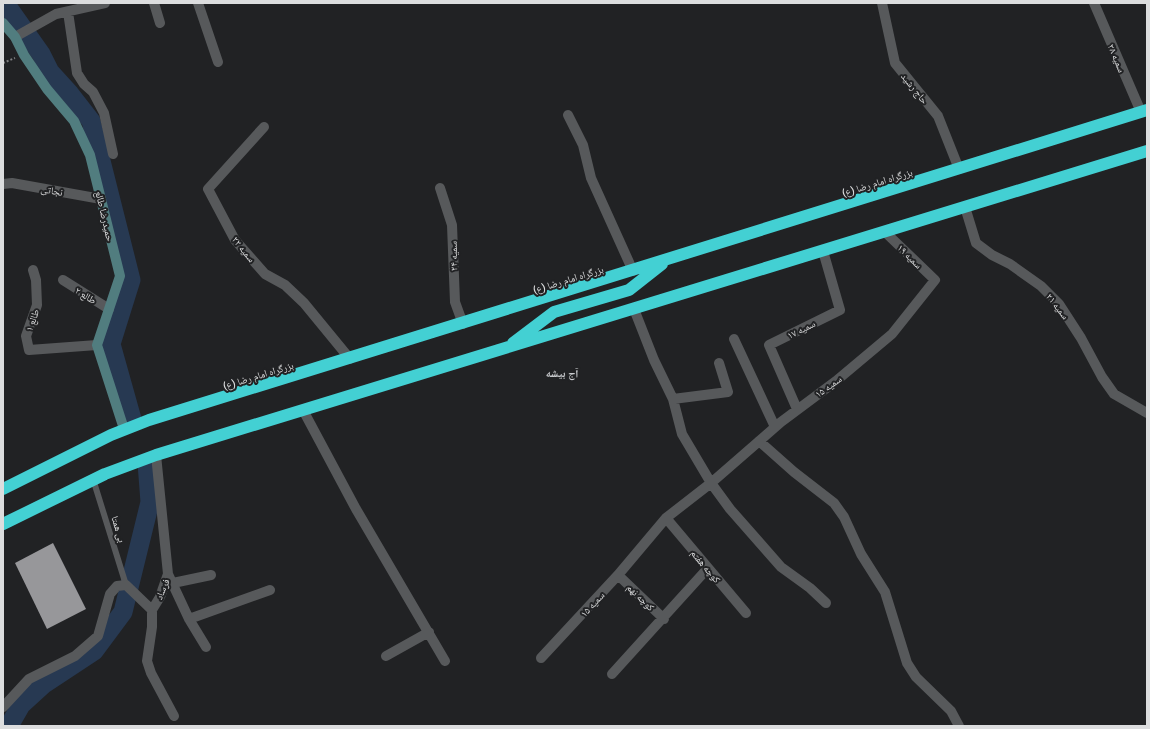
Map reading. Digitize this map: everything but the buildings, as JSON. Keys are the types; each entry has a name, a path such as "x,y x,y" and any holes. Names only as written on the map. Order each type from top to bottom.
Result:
{"highway":[{"name":"بزرگراه امام رضا (ع)","path":"3,489 124,429 1144,111"},
{"path":"3,524 93,479 156,455 1147,151"},
{"path":"507,348 552,313 634,287 667,260"},
{"path":"585,286 594,321"}],"main road":[{"name":"حمیدرضا طالع","path":"3,23 15,37 24,55 47,88 74,121 90,155 120,276 97,345"},
{"path":"97,345 124,429"}],"street":[{"path":"15,37 56,14 105,3"},
{"path":"154,3 160,23"},
{"path":"198,3 218,62"},
{"name":"حاج رشید","path":"882,3 895,62 938,116 959,169"},
{"name":"سمیه ۲۸","path":"1094,3 1144,111"},
{"path":"68,12 77,73 84,84 94,92 104,113 113,154"},
{"path":"568,115 583,145 591,178 633,271"},
{"name":"سمیه ۲۲","path":"264,127 208,190 235,240 265,274 285,284 304,303 350,359"},
{"name":"نجاتی","path":"3,184 12,183 101,199"},
{"name":"سمیه ۲۴","path":"440,188 452,225 455,302 463,324"},
{"name":"سمیه ۲۱","path":"965,207 976,243 992,255 1010,264 1042,286 1059,304 1081,338 1102,377 1114,394 1147,413"},
{"name":"سمیه ۱۹","path":"884,232 935,280"},
{"name":"سمیه ۱۷","path":"797,409 769,345 840,310 823,251"},
{"name":"طالع ۱","path":"33,270 36,280 37,305 26,336 29,350 97,345"},
{"name":"طالع ۲","path":"63,280 109,309"},
{"name":"سمیه ۱۵","path":"541,658 618,575 666,518 711,483 797,409 836,382 892,334 935,280"},
{"path":"634,309 654,360 673,399 682,434 711,483 730,509 781,567 810,588 826,603"},
{"path":"734,339 775,427"},
{"path":"673,399 728,392 719,363"},
{"path":"304,410 356,508 445,661"},
{"path":"759,441 794,472 834,503 844,518 861,554 885,592 907,663 916,677 951,711 959,726"},
{"name":"فرساد","path":"156,455 170,578 152,610 152,627 147,661 151,673 174,716"},
{"name":"کوچه هفتم","path":"666,518 746,613"},
{"path":"612,674 664,619 708,568"},
{"path":"206,647 189,619 170,578 211,575"},
{"name":"کوچه نهم","path":"618,575 664,619"},
{"path":"3,707 29,679 75,656 98,636 110,594 117,586 128,586 152,610"},
{"path":"189,619 270,590"},
{"path":"386,656 429,632"}],"lane":[{"name":"بی همتا","path":"93,479 128,586"}],"waterway":[{"path":"5,3 41,54 50,72 70,94 91,121 131,280 111,344 132,419"},
{"path":"9,726 21,705 44,684 94,651 123,612 150,502 147,463"}],"district":[{"name":"آج بیشه","path":"562,373"}]}
